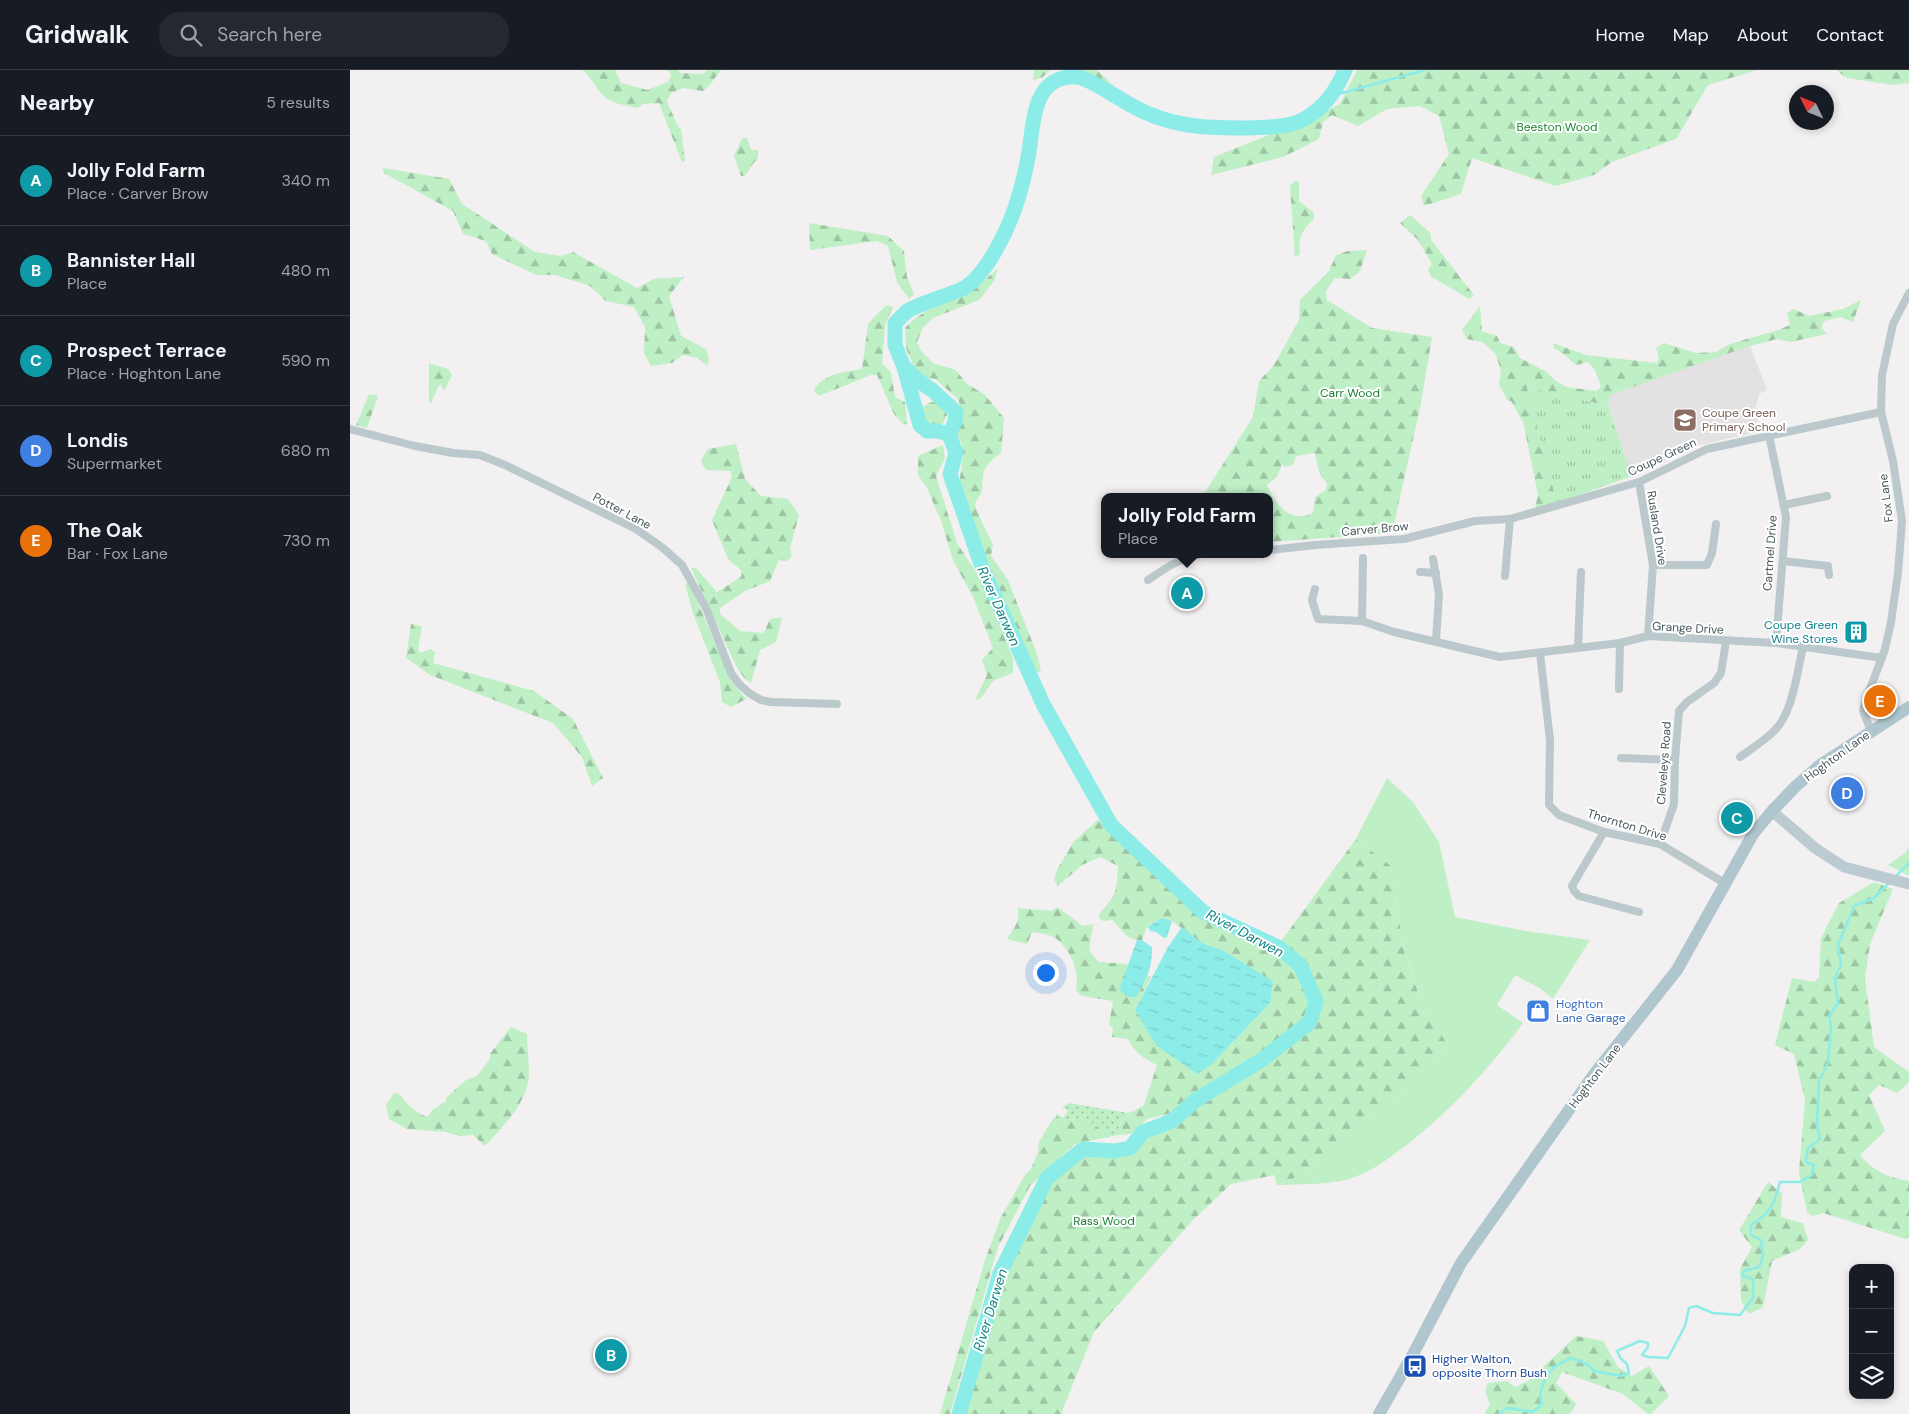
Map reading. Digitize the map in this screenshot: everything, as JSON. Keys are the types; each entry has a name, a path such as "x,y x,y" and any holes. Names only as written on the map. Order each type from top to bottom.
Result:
{"main road":[{"name":"Hoghton Lane","path":"1379,1414 1461,1263 1595,1073 1677,970 1753,834 1795,787 1820,765 1909,707"}],"street":[{"name":"Fox Lane","path":"1871,731 1863,711 1885,649 1891,622 1898,573 1902,521 1893,462 1881,412 1882,375 1893,324 1909,293"},
{"name":"Coupe Green","path":"1510,519 1639,482 1707,449 1881,412"},
{"name":"Potter Lane","path":"350,429 415,446 453,453 480,455 514,469 636,529 663,548 682,565 706,608 731,673 749,693 761,700 772,702 837,704"},
{"name":"Cartmel Drive","path":"1769,435 1786,517 1778,597 1776,643"},
{"name":"Rusland Drive","path":"1639,482 1653,565 1648,636"},
{"path":"1784,505 1827,496"},
{"path":"1505,576 1510,519"},
{"name":"Carver Brow","path":"1273,550 1404,539 1476,521 1510,519"},
{"path":"1653,565 1707,566 1712,553 1716,524"},
{"path":"1148,580 1183,558"},
{"path":"1362,620 1363,558"},
{"path":"1433,559 1439,594 1436,641"},
{"path":"1783,561 1828,566 1829,575"},
{"path":"1420,572 1436,573"},
{"path":"1578,647 1581,572"},
{"name":"Grange Drive","path":"1315,589 1312,600 1318,619 1362,620 1394,632 1500,657 1620,643 1648,636 1776,643 1882,658"},
{"name":"Cleveleys Road","path":"1660,844 1674,804 1679,712 1687,702 1714,683 1720,673 1726,641"},
{"path":"1618,689 1620,643"},
{"path":"1740,757 1775,731 1786,714 1793,694 1803,647"},
{"name":"Thornton Drive","path":"1540,653 1550,740 1549,805 1559,815 1604,832 1660,844 1726,884"},
{"path":"1621,758 1675,760"},
{"path":"1772,811 1815,848 1844,867 1909,884"},
{"path":"1604,832 1572,886 1574,891 1579,896 1639,912"}],"shaded area":[{"name":"Coupe Green Primary School","path":"1750,346 1767,390 1759,394 1756,407 1758,432 1699,445 1632,476 1608,406 1610,395"}],"green space":[{"path":"582,70 615,70 621,83 647,90 668,82 671,75 667,70 679,70 679,73 702,74 708,70 721,70 703,91 683,88 671,93 667,101 678,127 681,129 685,161 682,162 659,103 643,104 638,108 613,102 600,92 590,77"},
{"path":"1034,70 1050,70 1043,77 1033,80"},
{"path":"1078,70 1097,70 1114,86"},
{"name":"Beeston Wood","path":"1357,70 1757,70 1708,85 1676,139 1612,162 1594,175 1556,186 1472,158 1461,194 1424,206 1421,196 1449,154 1439,116 1420,106 1387,109 1358,126 1332,115 1323,122 1319,139 1283,157 1211,175 1214,157 1311,118 1340,104"},
{"path":"1836,70 1909,70 1909,83 1893,85 1847,78"},
{"path":"742,138 747,138 751,150 758,150 758,158 746,175 741,176 734,156"},
{"path":"383,168 449,179 462,204 535,252 561,256 573,252 637,288 654,279 684,277 669,296 681,336 706,349 709,360 707,366 698,358 683,355 672,363 651,366 644,353 645,327 634,307 606,301 590,286 555,275 536,275 492,254 486,241 463,234 453,211 384,173"},
{"path":"1296,180 1299,183 1299,201 1314,213 1314,219 1304,230 1300,239 1300,254 1295,257 1290,186"},
{"path":"1410,215 1431,234 1431,240 1474,295 1469,299 1432,277 1428,270 1432,264 1418,240 1400,223"},
{"path":"809,223 888,236 904,251 907,277 914,294 909,299 897,282 888,246 877,241 810,250"},
{"name":"Carr Wood","path":"1367,250 1360,271 1350,279 1335,278 1326,291 1327,300 1372,328 1432,337 1420,408 1392,533 1273,542 1273,497 1285,511 1298,516 1305,516 1313,513 1315,497 1326,490 1327,483 1320,473 1315,453 1296,456 1293,465 1285,467 1282,464 1277,477 1267,485 1271,493 1205,493 1253,417 1259,381 1274,365 1299,320 1300,300 1329,271 1336,255 1348,251"},
{"path":"998,268 994,281 979,300 933,318 923,328 917,342 921,351 933,363 956,370 966,383 985,395 1004,418 1001,453 994,458 985,470 981,492 975,504 993,544 991,556 1008,580 1037,654 1041,671 1034,674 1030,655 1025,655 985,562 959,485 963,456 962,444 956,433 963,414 958,399 935,379 923,377 913,365 906,348 905,328 912,321 919,315 975,288"},
{"path":"1861,300 1853,322 1841,317 1824,321 1821,328 1827,334 1790,342 1777,339 1750,346 1610,395 1608,406 1527,387 1557,503 1535,509 1538,494 1523,422 1511,401 1507,400 1499,384 1501,370 1495,353 1482,342 1467,339 1462,330 1480,306 1482,331 1497,336 1500,343 1514,347 1520,358 1545,371 1566,387 1597,391 1601,387 1595,370 1587,362 1577,365 1554,348 1553,343 1586,355 1657,363 1659,359 1656,348 1664,343 1696,353 1716,352 1730,344 1790,325 1787,313 1794,309 1809,316 1843,309"},
{"path":"886,305 893,307 885,325 882,363 891,373 895,397 905,402 907,423 904,425 894,414 877,375 871,375 819,396 814,390 828,377 862,369 868,324"},
{"path":"429,363 448,369 452,375 444,391 441,385 438,387 431,403 429,403"},
{"path":"1527,387 1608,406 1632,476 1557,503"},
{"path":"369,394 378,396 367,428 356,425"},
{"path":"931,402 941,403 947,415 942,425 928,426 922,419 921,408"},
{"path":"736,444 745,479 761,496 788,499 799,515 790,548 792,556 787,561 779,560 770,581 745,591 720,608 720,614 740,631 764,633 770,619 782,617 776,642 760,650 751,683 745,679 736,666 691,568 696,568 717,592 741,577 742,571 728,559 712,520 732,477 730,471 706,470 701,460 708,449"},
{"path":"943,445 945,458 936,476 957,543 981,580 1013,658 1013,673 993,681 981,698 975,700 987,675 982,660 993,648 973,597 953,560 941,521 927,488 918,475 918,456"},
{"path":"689,582 732,682 746,699 731,707 722,702 720,682 693,613 685,584"},
{"path":"411,624 422,626 418,649 420,653 431,649 435,653 433,663 534,691 573,719 603,778 592,786 582,757 553,723 430,675 406,658"},
{"path":"1387,778 1413,802 1439,842 1455,917 1526,931 1590,940 1553,999 1541,989 1515,975 1497,1005 1523,1023 1470,1087 1440,1117 1408,1144 1373,1169 1349,1179 1323,1183 1277,1185 1310,1172 1326,1149 1423,1079 1448,1045 1422,1004 1405,953 1390,865 1356,839"},
{"path":"1098,820 1204,918 1276,950 1298,968 1311,1000 1306,1020 1261,1057 1168,1114 1147,1119 1131,1134 1118,1135 1120,1124 1126,1117 1144,1105 1157,1065 1140,1055 1128,1039 1112,1037 1113,1027 1109,1025 1113,1001 1082,996 1076,990 1077,976 1073,961 1061,943 1050,936 1032,932 1027,944 1007,939 1018,920 1017,908 1052,911 1057,907 1083,926 1093,924 1089,951 1099,962 1129,964 1120,990 1136,997 1148,975 1151,977 1135,1010 1197,1074 1211,1065 1270,1003 1222,950 1202,943 1172,921 1162,918 1148,925 1142,940 1136,940 1124,933 1112,920 1103,921 1098,917 1114,893 1117,884 1118,866 1100,857 1082,865 1058,886 1054,881 1057,870 1074,841"},
{"name":"Rass Wood","path":"1356,839 1390,865 1405,954 1422,1004 1448,1045 1423,1079 1326,1149 1310,1172 1277,1185 1274,1175 1231,1184 1192,1221 1094,1332 1061,1414 965,1414 1006,1274 1050,1181 1083,1151 1112,1154 1130,1149 1144,1135 1174,1123 1198,1102 1264,1062 1312,1024 1319,1000 1303,963 1279,944"},
{"path":"1909,846 1909,876 1888,865 1906,852"},
{"path":"1874,882 1893,889 1870,944 1865,978 1874,1047 1909,1072 1909,1082 1897,1093 1879,1085 1869,1095 1885,1131 1860,1155 1882,1173 1909,1181 1909,1237 1906,1239 1823,1213 1812,1216 1807,1212 1799,1172 1805,1100 1794,1054 1775,1045 1792,978 1815,982 1819,977 1821,938 1839,903"},
{"path":"511,1027 527,1034 528,1084 514,1113 485,1146 473,1135 459,1136 446,1132 407,1129 389,1119 386,1105 394,1093 400,1094 412,1108 428,1117 432,1110 445,1102 447,1097 466,1080 477,1076 490,1059 490,1054"},
{"path":"1069,1103 1128,1113 1134,1111 1122,1120 1118,1135 1103,1138 1104,1132 1085,1118 1051,1122 1057,1114 1063,1118 1068,1111 1062,1107"},
{"path":"1085,1118 1104,1132 1103,1138 1075,1144 1030,1186 998,1247 950,1414 940,1414 985,1260 1001,1217 1025,1175 1031,1169 1038,1152 1039,1142 1051,1122"},
{"path":"1768,1182 1782,1193 1781,1217 1803,1223 1808,1240 1800,1249 1772,1261 1763,1307 1749,1314 1741,1301 1740,1269 1752,1247 1739,1230"},
{"path":"1576,1336 1603,1341 1618,1367 1632,1376 1649,1366 1669,1396 1651,1414 1648,1414 1623,1394 1562,1372 1556,1383 1576,1404 1570,1414 1484,1414 1490,1405 1485,1391 1488,1383 1507,1381 1515,1387 1528,1381"}],"water":[{"path":"1162,918 1172,921 1167,937 1164,938 1156,932 1150,931 1148,926"},
{"path":"1182,927 1202,943 1222,950 1273,981 1270,1003 1211,1065 1197,1074 1156,1045 1135,1010 1168,947"},
{"path":"1137,940 1142,940 1152,947 1151,961 1146,979 1136,997 1129,997 1119,990"}],"waterway":[{"name":"River Darwen","path":"959,1414 1000,1273 1047,1178 1083,1149 1114,1151 1130,1148 1143,1132 1172,1121 1196,1100 1263,1059 1310,1022 1316,1001 1300,965 1278,947 1203,912 1111,825 1043,704 982,567 950,474 956,453 949,434 955,422 956,412 904,367 895,345 895,323 909,310 962,289 971,283 987,265 1007,229 1015,208 1029,152 1036,109 1045,90 1053,82 1063,78 1082,78 1140,110 1161,119 1186,125 1249,128 1292,124 1306,118 1327,101 1345,70"},
{"path":"1331,96 1425,70"},
{"name":"River Darwen","path":"904,367 920,425 927,431 949,434"},
{"path":"1896,876 1909,863"},
{"path":"1499,1414 1507,1408 1533,1412 1542,1404 1541,1390 1550,1372 1557,1365 1571,1358 1587,1364 1594,1371 1621,1376 1629,1373 1627,1364 1621,1359 1617,1351 1640,1341 1648,1343 1648,1347 1642,1355 1668,1358 1685,1326 1689,1308 1696,1306 1713,1313 1740,1315 1753,1298 1753,1279 1743,1276 1744,1271 1759,1267 1763,1256 1761,1240 1751,1235 1751,1225 1768,1212 1776,1197 1780,1182 1800,1182 1812,1175 1814,1165 1806,1162 1808,1148 1820,1139 1817,1124 1819,1081 1828,1063 1831,1026 1829,1016 1838,1003 1835,979 1841,964 1838,945 1854,906 1874,898 1889,883"}],"place":[{"name":"Coupe Green Primary School","path":"1685,420"},
{"name":"Jolly Fold Farm","path":"1187,593"},
{"name":"Coupe Green Wine Stores","path":"1856,632"},
{"name":"The Oak","path":"1880,701"},
{"name":"Londis","path":"1847,793"},
{"name":"Prospect Terrace","path":"1737,818"},
{"name":"Hoghton Lane Garage","path":"1538,1011"},
{"name":"Bannister Hall","path":"611,1355"},
{"name":"Higher Walton, opposite Thorn Bush","path":"1415,1366"}]}
